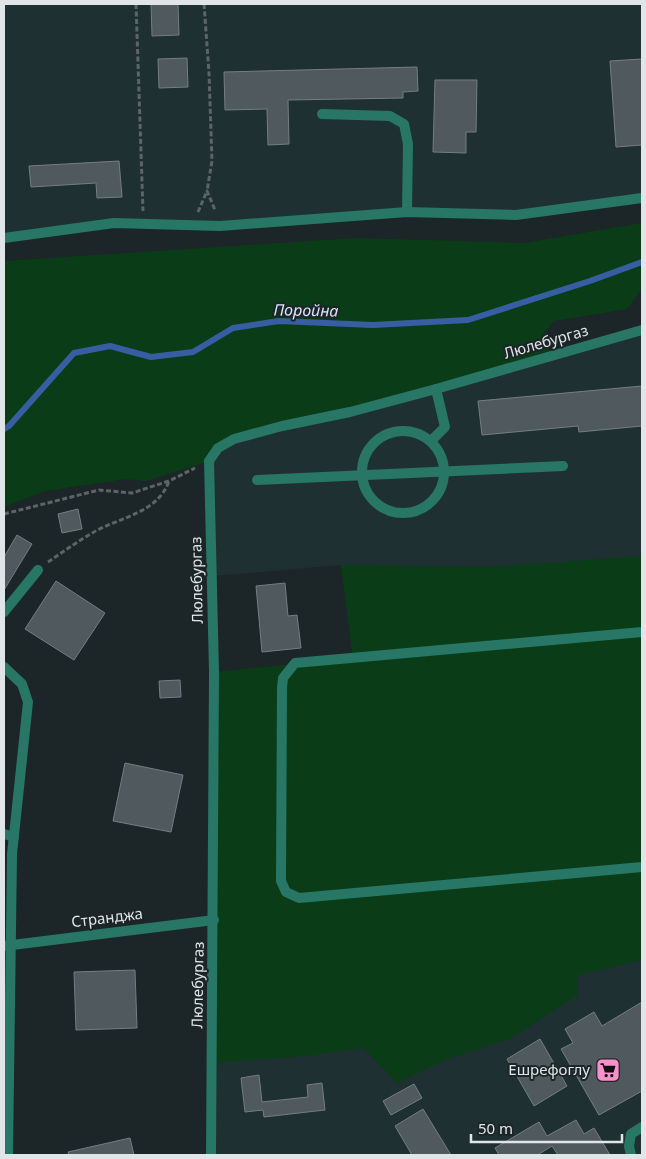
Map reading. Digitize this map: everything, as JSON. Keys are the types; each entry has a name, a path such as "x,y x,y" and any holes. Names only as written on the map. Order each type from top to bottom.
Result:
{"street":[{"path":"322,114 390,116 404,124 408,144 406,212"},
{"path":"4,238 114,223 220,226 406,212 516,215 642,198"},
{"name":"Люлебургаз","path":"211,1155 214,920 214,672 209,461 218,448 234,439 436,390 642,330"},
{"path":"431,441 445,427 436,390"},
{"path":"396,431 409,431 421,434 431,441 443,460 444,472 437,496 428,505 417,511 404,513 392,512 380,507 364,488 361,475 366,451 384,434 396,431"},
{"path":"257,480 563,466"},
{"path":"4,612 38,570"},
{"path":"642,632 295,663 283,678 280,727 281,881 286,892 300,898 642,867"},
{"path":"4,667 22,684 28,702 14,837 7,945 8,1155"},
{"path":"4,834 14,837"},
{"name":"Странджа","path":"7,945 214,920"},
{"path":"631,1155 629,1146 631,1134 642,1127"}],"path":[{"path":"136,4 143,224"},
{"path":"204,4 212,161 207,191"},
{"path":"4,514 99,490 132,494 169,481 209,461"},
{"path":"38,570 96,531 144,511 165,492 169,481"}],"shaded area":[{"path":"4,4 642,4 642,198 516,215 407,212 236,224 114,223 4,238"},
{"path":"642,330 642,1155 211,1155 214,920 353,657 341,565 212,576 209,461 218,448"}],"green space":[{"path":"642,223 642,288 627,309 554,321 541,337 553,355 234,439 209,461 146,481 126,479 45,491 4,507 4,261 356,238 524,243"},
{"path":"642,556 642,960 577,975 578,995 509,1039 447,1059 397,1083 363,1048 307,1056 212,1063 214,672 353,658 341,565 491,567"}],"building":[{"path":"151,4 178,4 179,35 152,36"},
{"path":"187,58 188,87 159,88 158,59"},
{"path":"642,59 642,145 616,147 610,61"},
{"path":"417,67 418,91 403,92 403,98 288,100 289,144 268,145 267,109 225,110 224,72"},
{"path":"435,80 477,80 476,132 466,132 466,153 433,152"},
{"path":"119,161 122,197 97,198 96,183 31,187 29,166"},
{"path":"642,386 642,426 579,432 578,426 482,435 478,401"},
{"path":"78,509 82,529 62,533 58,514"},
{"path":"17,535 32,544 4,590 4,557"},
{"path":"56,581 105,613 74,660 25,629"},
{"path":"285,583 288,616 297,615 301,648 262,652 256,586"},
{"path":"180,680 181,697 160,698 159,681"},
{"path":"125,763 183,775 171,832 113,821"},
{"path":"135,970 137,1028 76,1030 74,972"},
{"name":"Ешрефоглу","path":"642,1002 642,1091 599,1115 561,1049 573,1043 565,1029 594,1012 602,1026"},
{"path":"540,1039 567,1086 534,1106 507,1059"},
{"path":"259,1075 262,1102 308,1097 307,1085 322,1083 325,1110 264,1117 263,1110 245,1112 241,1078"},
{"path":"414,1084 422,1098 391,1115 383,1101"},
{"path":"423,1109 451,1155 412,1155 395,1126"},
{"path":"576,1120 584,1134 594,1128 610,1155 558,1155 552,1146 540,1155 499,1155 495,1148 539,1122 547,1136"},
{"path":"130,1138 134,1155 69,1155 68,1152"}],"waterway":[{"name":"Поройна","path":"4,429 9,426 74,353 110,346 151,357 193,352 233,328 279,321 373,325 468,320 590,281 642,262"}],"place":[{"name":"Ешрефоглу","path":"608,1070"}]}
